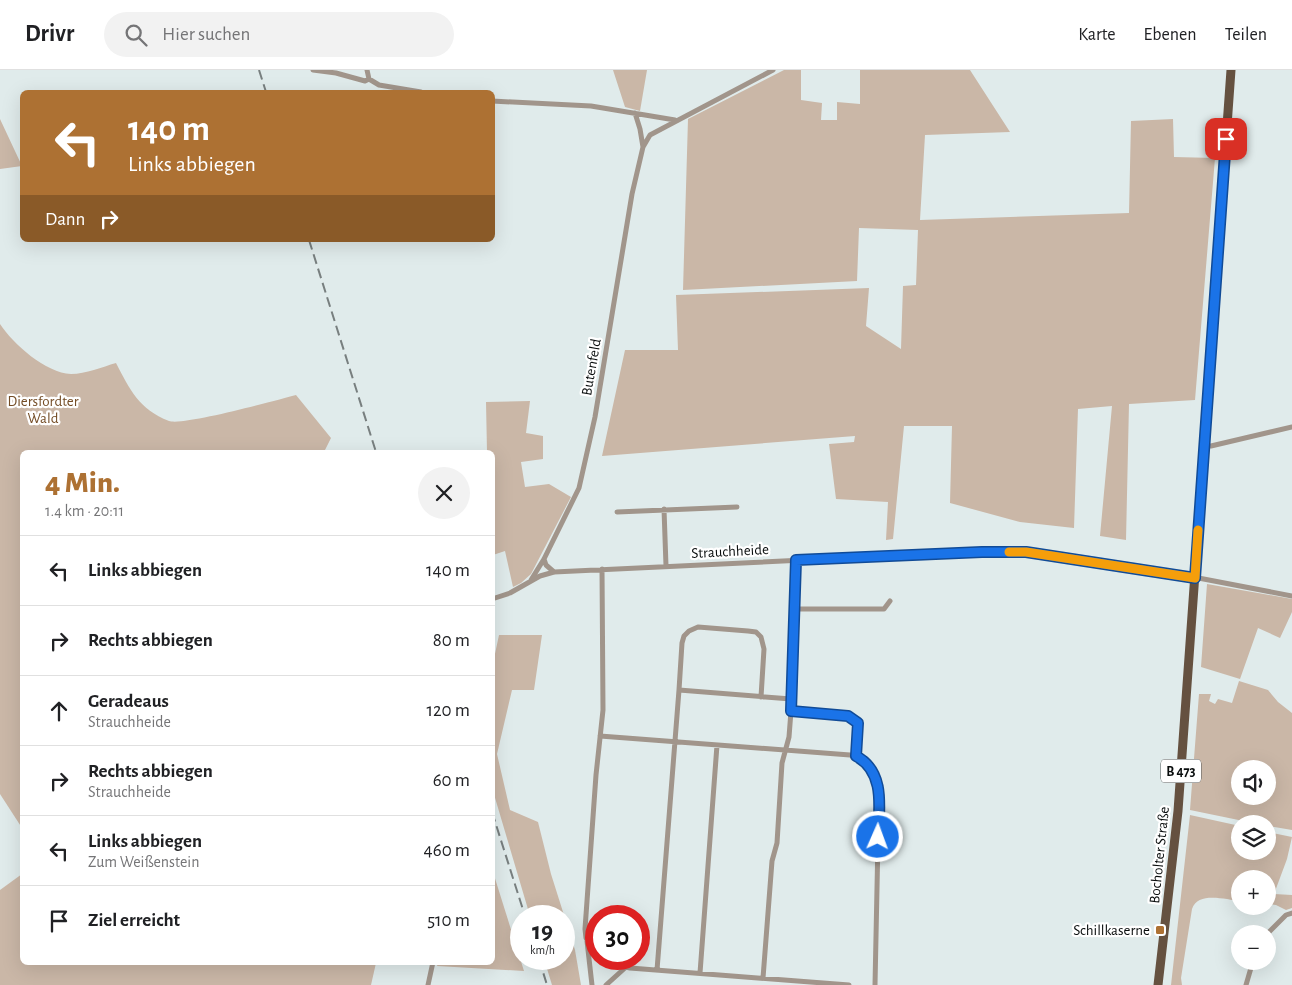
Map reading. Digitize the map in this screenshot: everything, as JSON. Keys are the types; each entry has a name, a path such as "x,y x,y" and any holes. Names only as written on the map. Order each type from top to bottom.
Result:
{"main road":[{"name":"B 473","path":"1195,575 1231,70"},
{"name":"Bocholter Straße","path":"1158,985 1178,811 1195,575"}],"street":[{"path":"313,70 410,90"},
{"path":"366,70 369,80"},
{"name":"Butenfeld","path":"531,580 544,559 579,488 595,417 632,194 643,147 650,135 675,120 772,70"},
{"path":"495,101 591,106 675,120"},
{"name":"Butenfeld","path":"634,113 640,129 643,147"},
{"path":"1204,446 1292,427"},
{"path":"617,512 736,507"},
{"path":"664,509 666,566"},
{"name":"Strauchheide","path":"495,598 510,593 531,580 554,572 982,552 1026,552 1195,575 1292,596"},
{"path":"544,559 546,566 554,572"},
{"path":"763,978 772,861 777,843 782,763 789,737 796,560"},
{"path":"587,905 600,736 604,710 602,569"},
{"path":"794,609 884,609 890,602"},
{"path":"657,970 682,640 689,631 698,627 748,631 758,634 764,645 761,697"},
{"path":"679,690 791,699"},
{"path":"791,711 845,715 854,719 858,725 856,756"},
{"path":"600,736 856,756 864,761 873,772 879,791 875,985"},
{"path":"700,974 717,745"},
{"path":"1276,926 1286,915 1292,913"},
{"path":"428,985 432,965"},
{"path":"650,969 849,985"},
{"path":"590,970 592,985"},
{"path":"606,985 623,970"},
{"path":"1246,985 1251,970"}],"green space":[{"path":"613,70 647,70 640,111 625,107"},
{"path":"784,70 801,70 801,100 822,103 821,120 837,120 837,102 860,104 860,70 970,70 1010,132 925,135 920,220 1129,213 1131,121 1173,119 1174,157 1215,158 1195,400 1129,404 1126,540 1100,536 1112,406 1078,409 1074,528 1020,522 950,503 952,426 904,426 893,539 886,540 888,502 836,499 829,444 854,442 855,436 602,456 625,350 678,350 676,295 869,288 866,326 901,349 903,286 916,285 918,230 859,228 857,281 683,290 688,119"},
{"path":"0,119 20,162 20,166 0,169"},
{"name":"Diersfordter Wald","path":"0,324 13,340 31,356 51,369 71,374 82,373 116,363 137,398 150,411 169,421 192,420 296,395 331,438 325,450 20,450 20,825 0,794"},
{"path":"530,401 526,433 543,436 543,459 521,462 525,487 549,484 571,497 531,574 513,587 505,551 495,554 495,450 487,450 486,402"},
{"path":"1207,584 1292,599 1292,612 1280,638 1258,628 1240,679 1201,667"},
{"path":"499,635 542,635 534,690 512,690 497,754 510,810 538,822 561,905 527,905 495,798 495,654"},
{"path":"1239,681 1268,690 1278,702 1292,713 1292,830 1276,827 1276,815 1231,815 1231,818 1190,810 1199,694 1211,694 1209,701 1215,704 1218,699 1232,703"},
{"path":"1190,815 1231,824 1231,860 1276,860 1276,834 1292,837 1287,859 1276,889 1276,870 1231,870 1231,900 1206,898 1195,903 1192,909 1181,978 1182,985 1171,985"},
{"path":"20,875 20,965 376,965 371,985 0,985 0,890"},
{"path":"495,878 510,926 510,970 524,971 437,966 495,965"},
{"path":"1276,894 1292,895 1292,908 1286,910 1276,905"},
{"path":"575,950 581,985 552,985 547,970 575,970"}],"railway":[{"path":"259,70 265,90"},
{"path":"310,242 375,450"},
{"path":"495,821 522,905"},
{"path":"542,970 547,985"}],"slow traffic":[{"path":"1009,552 1026,552 1195,578 1198,530"}],"place":[{"name":"Schillkaserne","path":"1160,930"}],"route":[{"path":"878,837 878,785 870,768 861,758 856,756 858,723 848,716 791,711 796,560 982,552 1026,552 1195,578 1226,139"}]}
